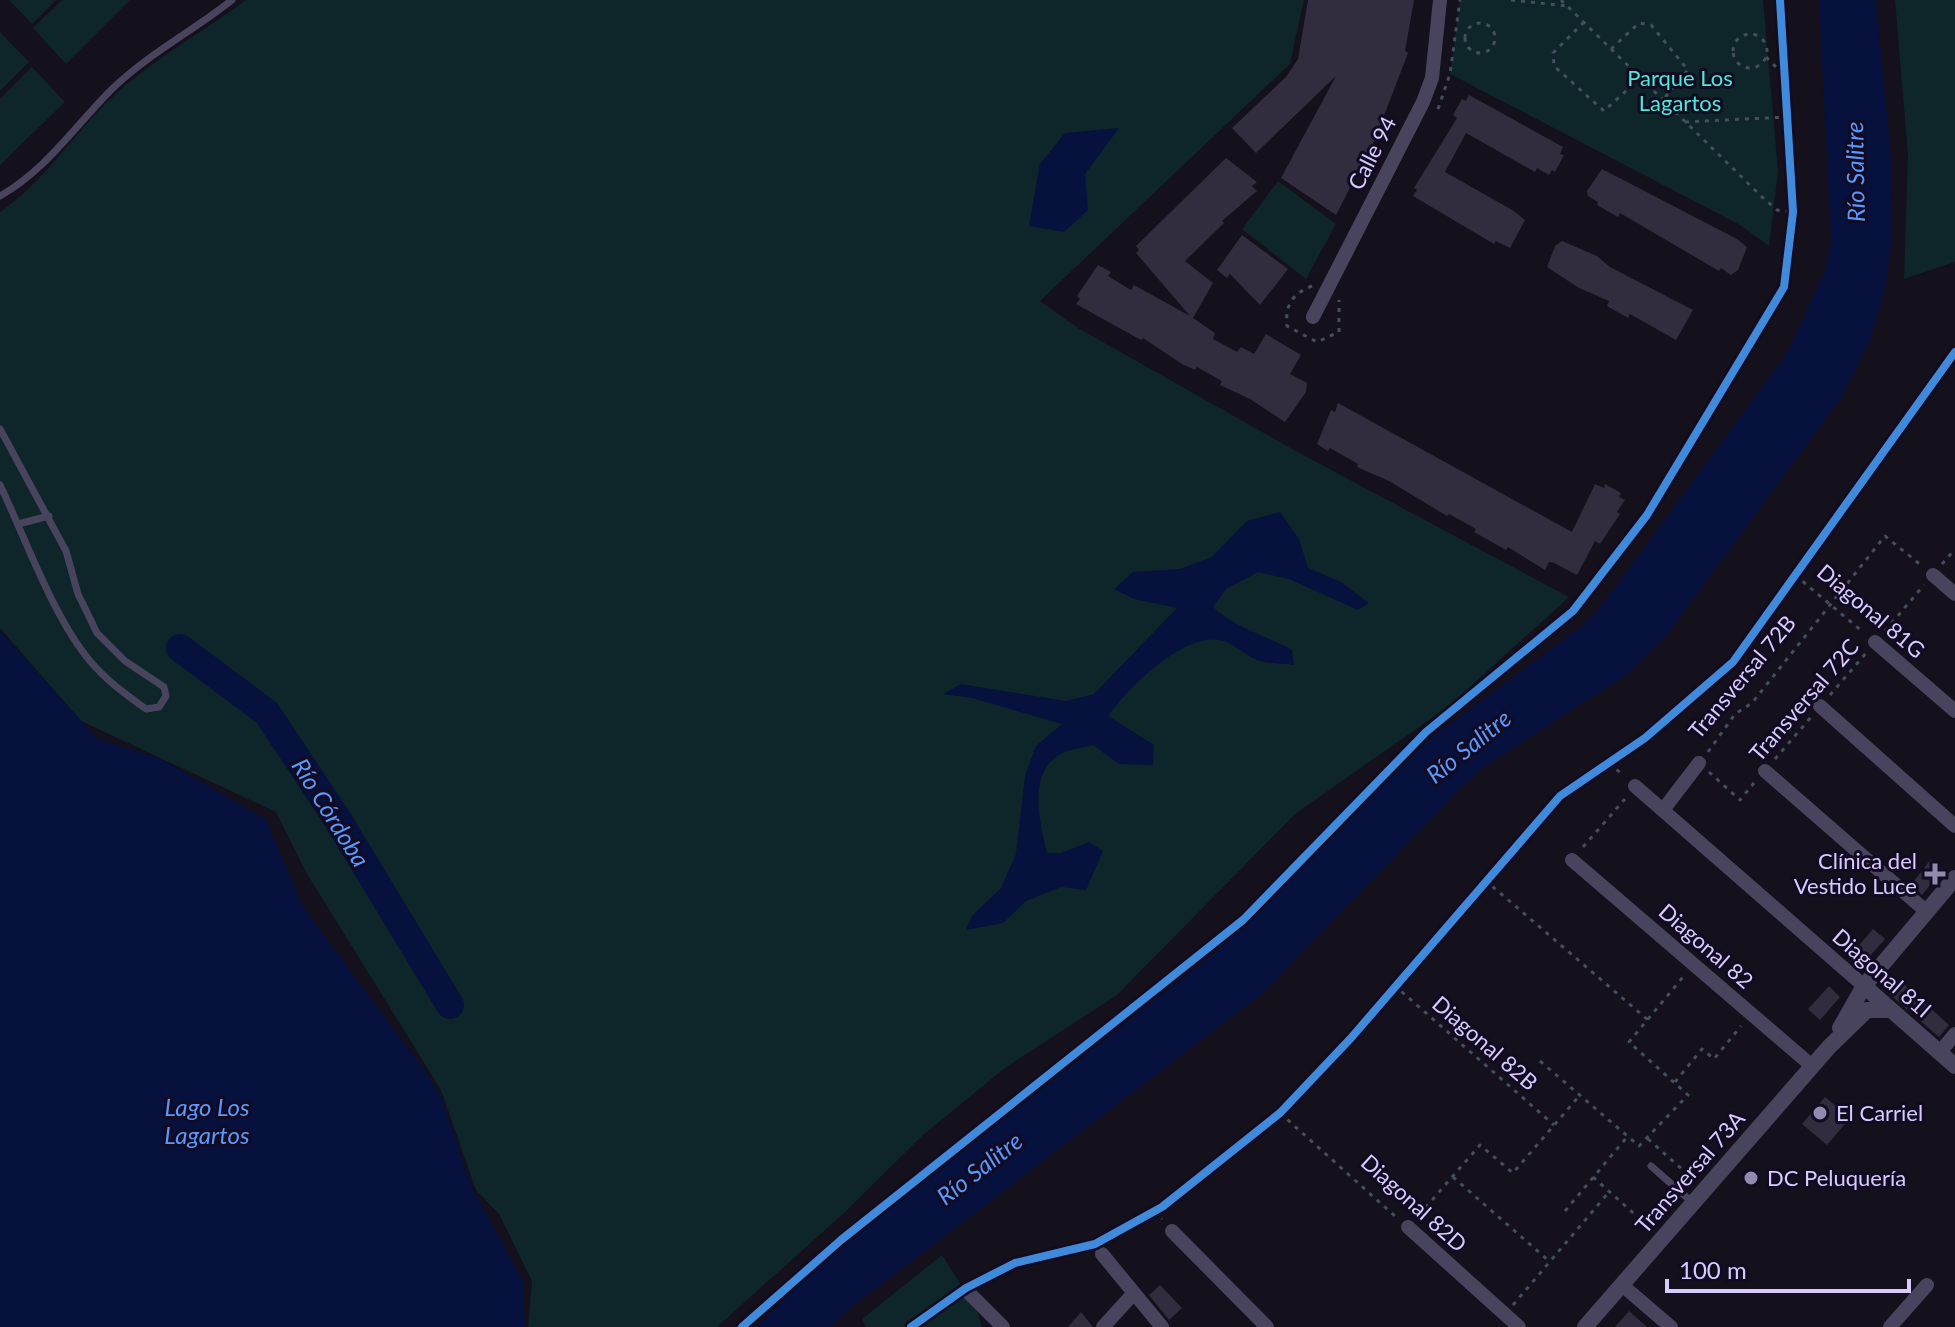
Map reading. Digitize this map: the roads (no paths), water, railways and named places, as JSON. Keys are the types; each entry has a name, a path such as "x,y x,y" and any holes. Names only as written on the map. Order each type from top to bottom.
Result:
{"street":[{"name":"Calle 94","path":"1313,317 1423,102 1432,78 1440,0"},
{"path":"1933,575 1955,594"},
{"name":"Diagonal 81G","path":"1875,642 1955,711"},
{"path":"1820,706 1955,826"},
{"name":"Transversal 72B","path":"1663,810 1699,763"},
{"path":"1765,771 1927,912"},
{"name":"Diagonal 81I","path":"1635,786 1955,1066"},
{"name":"Diagonal 82","path":"1572,860 1812,1066"},
{"name":"Transversal 73A","path":"1829,1047 1864,986 1955,878"},
{"name":"Transversal 73A","path":"1585,1327 1829,1047 1867,1010 1891,1010"},
{"path":"1940,1052 1955,1034"},
{"name":"Diagonal 82D","path":"1408,1227 1519,1327"},
{"path":"1172,1231 1267,1327"},
{"path":"1102,1254 1162,1327"},
{"path":"1622,1285 1670,1327"},
{"path":"1890,1327 1927,1285"},
{"path":"969,1293 1003,1327"},
{"path":"1103,1327 1134,1293"}],"lane":[{"path":"0,196 37,170 113,88 144,61 232,0"},
{"path":"0,429 49,516 97,633 125,661 164,687 166,696 159,707 146,709 113,686 88,659 69,630 0,485"},
{"path":"18,524 49,516"},
{"path":"1651,1166 1693,1203"}],"water":[{"name":"Río Salitre","path":"1819,0 1876,0 1891,159 1892,237 1885,289 1870,340 1841,398 1666,636 1629,673 1483,768 1263,993 852,1307 831,1327 757,1327 824,1261 1218,950 1431,738 1583,625 1602,605 1787,353 1826,268 1831,240"},
{"path":"1119,128 1085,174 1088,210 1064,232 1029,226 1040,164 1065,133"},
{"path":"1280,512 1299,539 1308,568 1341,582 1369,603 1358,610 1289,579 1258,572 1226,589 1213,607 1241,626 1292,650 1294,665 1261,661 1224,641 1209,640 1176,652 1159,664 1129,691 1108,716 1154,745 1153,765 1119,764 1093,745 1062,753 1043,772 1038,799 1047,853 1061,853 1089,842 1103,851 1086,890 1061,887 1026,901 1003,923 966,930 972,916 1001,888 1016,854 1025,776 1036,746 1062,724 972,698 943,694 961,684 1066,701 1094,694 1177,608 1134,599 1114,589 1133,572 1180,569 1212,557 1247,521"},
{"name":"Lago Los Lagartos","path":"0,631 98,739 161,759 266,819 302,905 425,1071 442,1099 471,1186 523,1280 525,1327 0,1327"}],"waterway":[{"name":"Río Córdoba","path":"180,648 267,713 338,820 450,1005"}],"place":[{"name":"Clínica del Vestido Luce","path":"1935,874"},
{"name":"El Carriel","path":"1820,1113"},
{"name":"DC Peluquería","path":"1751,1178"}],"park label":[{"name":"Parque Los Lagartos","path":"1680,90"}]}
